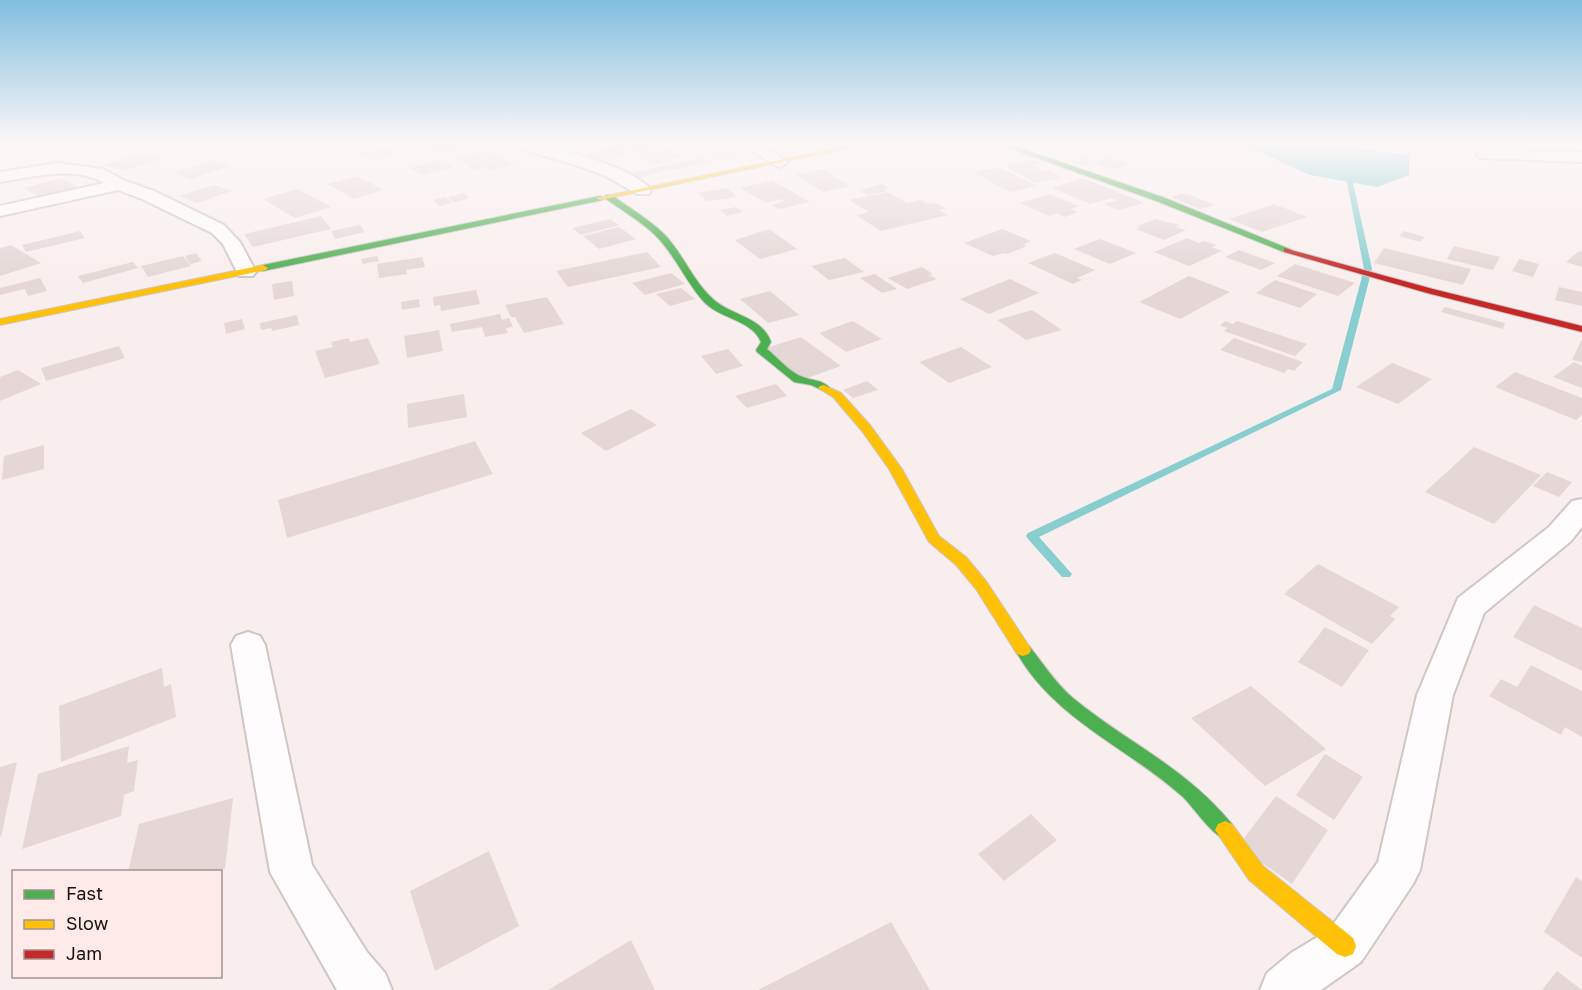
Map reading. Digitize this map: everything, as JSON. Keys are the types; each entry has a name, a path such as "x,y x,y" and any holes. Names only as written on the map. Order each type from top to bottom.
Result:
{"street":[{"path":"0,211 104,188"},
{"path":"128,188 218,229 231,242 246,272"},
{"path":"0,322 652,188"},
{"path":"1128,188 1275,247 1430,291 1582,329"},
{"path":"609,197 666,242 698,289 715,307 754,324 764,334 766,342 761,350 798,380 814,382 837,395 866,428 895,469 934,538 961,561 981,585 1022,649 1066,702 1175,777 1213,814 1256,873 1345,946"},
{"path":"1284,990 1308,969 1345,946 1398,870 1435,695 1470,606 1560,534 1582,508"},
{"path":"248,645 292,872 350,969 368,990"}],"building":[{"path":"23,188 73,188 40,197"},
{"path":"204,188 224,188 232,191 197,203 179,196"},
{"path":"335,188 384,190 354,199"},
{"path":"728,188 737,197 707,201 698,193"},
{"path":"740,188 786,188 810,202 779,209 772,205 785,201 781,199 766,203"},
{"path":"817,188 840,188 823,192"},
{"path":"888,188 884,189 887,191 868,195 859,190"},
{"path":"1003,188 1027,188 1010,192"},
{"path":"1052,188 1108,188 1144,203 1118,210 1104,204 1118,200 1112,198 1090,204"},
{"path":"297,189 331,207 295,218 263,199"},
{"path":"887,192 907,203 921,200 929,204 936,203 946,208 939,210 948,215 881,231 856,215 869,212 849,200"},
{"path":"464,193 469,198 454,203 447,197"},
{"path":"1049,194 1079,206 1071,209 1078,212 1065,217 1057,213 1049,216 1020,203"},
{"path":"1181,194 1190,195 1215,205 1200,209 1171,197"},
{"path":"445,197 452,203 440,206 433,200"},
{"path":"1274,204 1307,217 1262,232 1229,219"},
{"path":"736,207 743,212 727,216 720,210"},
{"path":"321,216 331,229 253,247 244,234"},
{"path":"610,219 619,225 581,235 572,228"},
{"path":"1155,219 1180,225 1176,227 1186,230 1164,240 1136,229 1140,228 1137,226"},
{"path":"360,225 365,232 335,239 331,231"},
{"path":"619,227 636,239 599,249 583,236"},
{"path":"769,229 797,249 760,259 735,240"},
{"path":"1002,229 1031,241 1023,245 1027,246 1007,254 993,256 964,243"},
{"path":"80,231 85,238 26,252 22,245"},
{"path":"1404,231 1425,237 1420,242 1399,236"},
{"path":"1187,238 1199,243 1204,241 1217,245 1212,247 1222,251 1189,266 1154,252"},
{"path":"1100,239 1136,253 1110,264 1074,249"},
{"path":"11,245 41,263 0,276 0,248"},
{"path":"1454,246 1500,257 1493,270 1447,259"},
{"path":"1384,248 1471,269 1463,285 1374,263"},
{"path":"1239,250 1275,263 1261,270 1225,257"},
{"path":"1579,251 1582,252 1582,267 1566,262"},
{"path":"647,252 661,267 568,287 556,271"},
{"path":"196,253 202,261 190,264 185,256"},
{"path":"1055,253 1095,270 1077,278 1082,280 1073,284 1028,263"},
{"path":"183,256 191,266 148,277 141,266"},
{"path":"377,256 379,261 363,264 361,259"},
{"path":"422,257 425,267 406,270 407,274 379,278 377,264"},
{"path":"845,258 864,272 829,280 811,266"},
{"path":"1519,259 1539,264 1533,277 1512,271"},
{"path":"133,262 138,268 83,283 78,276"},
{"path":"1295,264 1355,283 1338,296 1277,276"},
{"path":"922,267 933,274 929,275 937,279 907,289 888,278"},
{"path":"671,273 685,284 645,295 632,283"},
{"path":"875,274 897,289 882,293 860,278"},
{"path":"1189,276 1230,292 1180,319 1139,302"},
{"path":"40,278 47,291 28,296 25,289 0,295 0,288"},
{"path":"1010,279 1039,293 989,314 960,299"},
{"path":"1275,280 1317,294 1300,308 1256,293"},
{"path":"292,281 294,296 274,300 272,284"},
{"path":"1559,287 1582,292 1582,306 1555,300"},
{"path":"681,288 695,299 670,306 656,294"},
{"path":"476,290 480,304 441,311 440,305 434,306 433,297"},
{"path":"770,291 799,315 768,323 740,299"},
{"path":"547,297 564,324 524,333 505,305"},
{"path":"419,299 420,307 402,310 401,302"},
{"path":"1445,307 1505,323 1503,329 1441,312"},
{"path":"1032,310 1062,330 1026,340 997,320"},
{"path":"500,314 502,320 509,318 513,327 506,328 508,333 485,337 482,327 452,332 450,324"},
{"path":"297,315 299,325 272,331 271,328 261,330 260,323"},
{"path":"242,319 245,329 226,334 224,323"},
{"path":"853,321 882,339 846,352 819,333"},
{"path":"1225,321 1233,324 1237,321 1307,344 1295,356 1224,331 1228,328 1220,326"},
{"path":"439,330 443,351 407,358 404,336"},
{"path":"801,337 841,366 802,380 763,349"},
{"path":"349,338 350,342 368,338 380,364 325,378 315,351 333,347 331,342"},
{"path":"1234,338 1303,362 1294,371 1288,369 1284,373 1220,350"},
{"path":"1582,339 1582,362 1572,360"},
{"path":"119,346 125,358 46,381 41,368"},
{"path":"961,347 992,367 949,383 919,362"},
{"path":"728,349 743,366 716,374 701,356"},
{"path":"1574,362 1582,366 1582,388 1553,377"},
{"path":"1392,363 1432,379 1398,404 1356,387"},
{"path":"18,370 41,384 0,401 0,377"},
{"path":"1515,372 1582,398 1582,415 1576,420 1495,387"},
{"path":"867,381 878,390 853,398 843,390"},
{"path":"776,384 787,396 747,408 735,396"},
{"path":"464,394 467,417 408,428 407,404"},
{"path":"631,409 657,425 606,451 581,433"},
{"path":"475,441 493,474 287,538 278,500"},
{"path":"44,445 44,469 2,480 4,456"},
{"path":"1474,447 1541,475 1494,524 1425,492"},
{"path":"1547,472 1572,482 1559,497 1533,486"},
{"path":"1318,564 1399,607 1390,616 1395,619 1372,644 1284,594"},
{"path":"1534,605 1582,628 1582,671 1513,637"},
{"path":"1325,627 1369,650 1342,687 1298,662"},
{"path":"1531,665 1582,691 1582,737 1565,727 1561,735 1489,696 1501,679 1517,687"},
{"path":"162,668 164,687 171,684 176,717 61,762 59,706"},
{"path":"1251,686 1326,749 1265,786 1191,718"},
{"path":"129,746 127,763 138,760 134,791 124,795 121,816 22,849 38,774"},
{"path":"1325,754 1363,777 1334,820 1296,795"},
{"path":"17,762 1,837 0,837 0,767"},
{"path":"1276,796 1328,830 1292,884 1238,846"},
{"path":"233,798 225,869 222,870 128,870 139,824"},
{"path":"1031,814 1057,840 1004,881 978,854"},
{"path":"489,851 519,926 435,971 410,891"},
{"path":"1576,877 1582,881 1582,958 1544,932"},
{"path":"891,922 930,990 758,990"},
{"path":"631,940 655,990 548,990"},
{"path":"1557,971 1582,990 1542,990"}],"waterway":[{"path":"1066,574 1032,536 1336,390 1368,269 1351,188"}],"traffic: fast":[{"path":"1128,188 1287,250"},
{"path":"609,197 661,236 708,300 722,311 752,324 763,334 766,342 761,350 798,380 814,382 824,388"},
{"path":"263,268 600,198"},
{"path":"1023,650 1049,685 1067,703 1171,776 1208,809 1225,830"}],"traffic: slow":[{"path":"600,198 648,188"},
{"path":"0,322 263,268"},
{"path":"824,388 837,395 866,428 895,469 934,539 961,561 981,585 1023,650"},
{"path":"1225,830 1256,873 1345,946"}],"traffic: jam":[{"path":"1287,250 1430,291 1582,329"}]}
